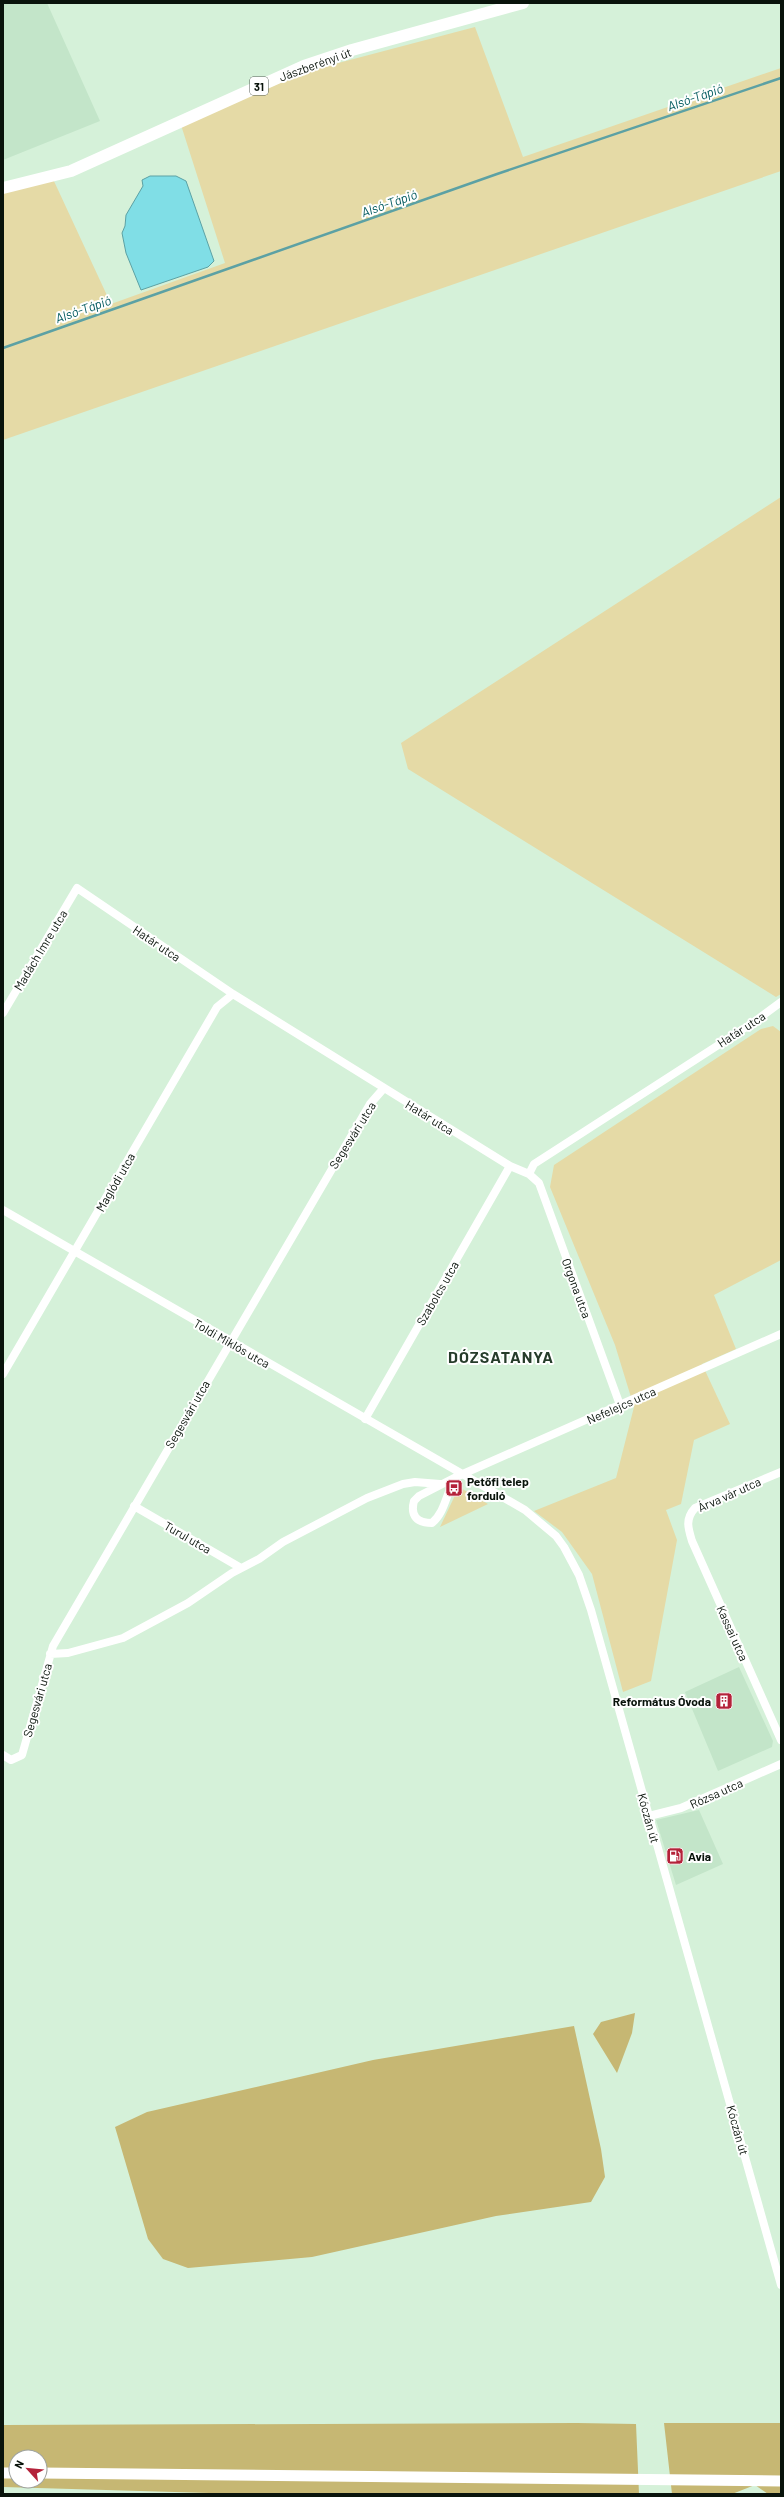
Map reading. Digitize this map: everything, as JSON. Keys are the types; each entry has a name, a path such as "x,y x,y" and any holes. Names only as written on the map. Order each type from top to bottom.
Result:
{"main road":[{"name":"Jászberényi út","path":"3,188 71,171 304,66 352,50 523,3"},
{"path":"48,2473 781,2481"}],"street":[{"name":"Határ utca","path":"77,888 233,994 510,1166 528,1174 534,1164 754,1022 781,1002"},
{"name":"Madách Imre utca","path":"3,1013 77,888"},
{"name":"Maglódi utca","path":"3,1374 217,1007 233,994"},
{"name":"Segesvári utca","path":"3,1755 11,1760 22,1755 53,1646 229,1342 370,1104 384,1088"},
{"name":"Szabolcs utca","path":"365,1419 510,1166"},
{"name":"Orgona utca","path":"528,1174 539,1183 620,1405"},
{"name":"Toldi Miklós utca","path":"3,1210 76,1250 229,1342 365,1419 458,1476"},
{"name":"Nefelejcs utca","path":"458,1476 448,1487 442,1513 437,1519 432,1524 423,1523 416,1520 413,1514 414,1501 458,1476 781,1334"},
{"name":"Árva vár utca","path":"687,1526 689,1515 695,1508 781,1472"},
{"name":"Kóczán út","path":"458,1476 525,1510 556,1536 569,1556 591,1610 781,2285"},
{"path":"50,1654 68,1653 123,1638 188,1603 283,1542 368,1498 403,1484 415,1482 438,1484 445,1483"},
{"name":"Turul utca","path":"134,1506 241,1568"},
{"name":"Kassai utca","path":"687,1526 692,1541 781,1740"},
{"name":"Rózsa utca","path":"649,1816 681,1808 781,1764"}],"shaded area":[{"path":"3,3 47,3 100,121 3,160"},
{"path":"475,27 523,157 781,68 781,171 3,440 3,191 53,179 111,304 225,263 181,125 308,71"},
{"path":"781,497 781,994 776,997 408,769 401,743"},
{"path":"773,1026 781,1032 781,1260 714,1295 736,1349 702,1364 730,1424 694,1440 681,1504 666,1510 677,1540 651,1681 623,1692 592,1574 562,1532 534,1511 616,1478 634,1407 615,1345 550,1187 554,1165 761,1029"},
{"path":"459,1487 488,1504 440,1527"},
{"path":"739,1667 773,1741 772,1747 718,1771 685,1692"},
{"path":"699,1810 723,1864 676,1885 656,1820"},
{"path":"635,2013 632,2033 617,2073 593,2034 601,2022"},
{"path":"574,2026 601,2149 605,2177 591,2202 496,2216 312,2257 188,2268 163,2259 148,2239 115,2127 147,2112 373,2060"},
{"path":"664,2423 781,2423 781,2494 768,2494 755,2485 732,2494 672,2494"},
{"path":"636,2424 639,2494 209,2493 48,2488 48,2449 8,2449 8,2487 3,2487 3,2425"}],"water":[{"path":"150,176 176,176 186,181 214,261 208,267 141,290 126,253 122,233 125,226 126,215 143,186 142,180"}],"waterway":[{"name":"Alsó-Tápió","path":"3,348 497,174 781,78"}],"place":[{"name":"Petőfi telep forduló","path":"454,1488"},
{"name":"Református Óvoda","path":"724,1701"},
{"name":"Avia","path":"675,1856"}],"district":[{"name":"DÓZSATANYA","path":"501,1356"}]}
